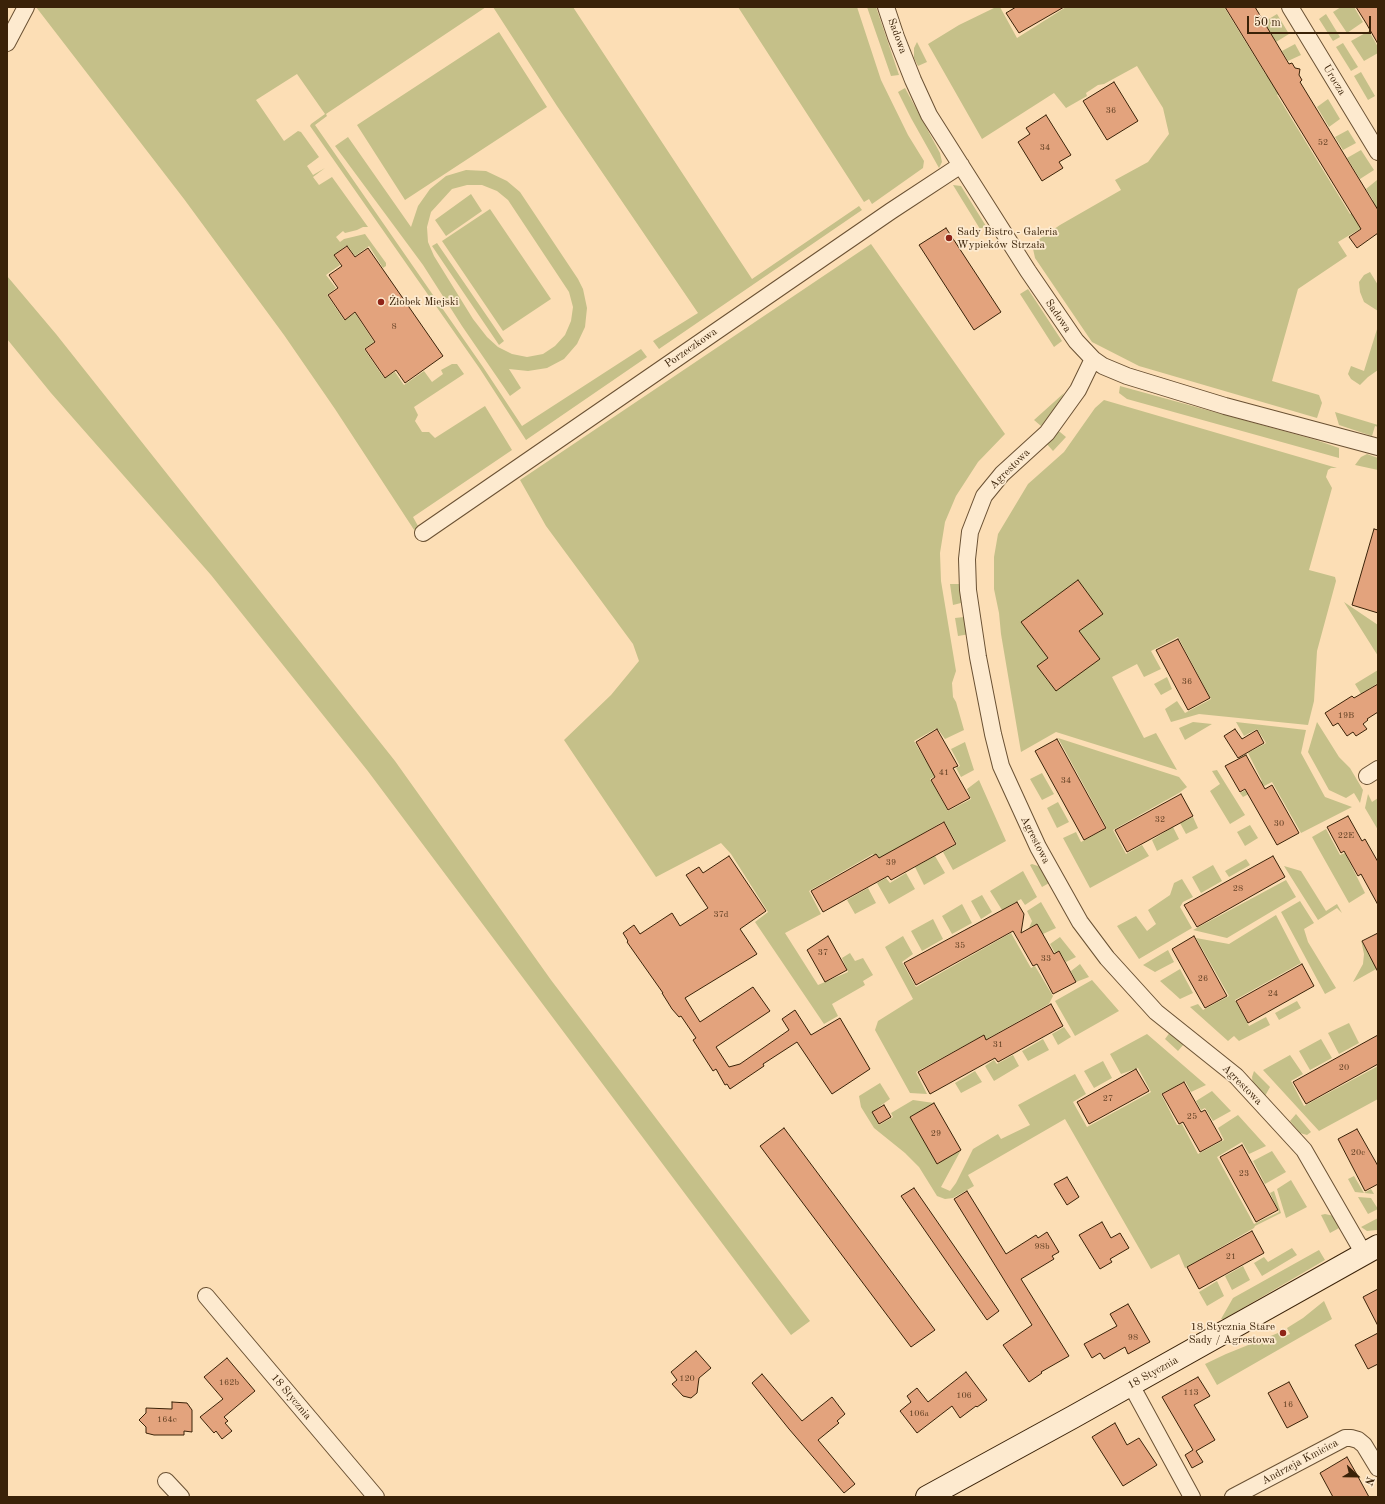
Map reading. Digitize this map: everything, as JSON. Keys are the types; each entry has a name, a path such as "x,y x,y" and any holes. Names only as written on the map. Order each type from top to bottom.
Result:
{"main road":[{"name":"18 Stycznia","path":"927,1497 1131,1385 1371,1250"}],"street":[{"path":"7,43 26,7"},
{"name":"Sadowa","path":"886,7 908,66 929,115 1028,271 1076,340 1093,359 1103,366 1117,372 1150,383 1225,406 1378,447"},
{"name":"Urocza","path":"1290,7 1378,152"},
{"name":"Porzeczkowa","path":"423,533 891,211 961,165"},
{"name":"Agrestowa","path":"1093,359 1078,390 1051,427 1002,474 984,496 970,532 967,559 968,590 978,657 993,734 1001,766 1038,847 1080,922 1107,958 1156,1012 1236,1076 1304,1150 1371,1250"},
{"name":"18 Stycznia","path":"206,1296 376,1497"},
{"path":"1131,1385 1192,1497"},
{"name":"Andrzeja Kmicica","path":"1233,1497 1346,1438 1358,1440 1364,1445 1378,1468"},
{"path":"166,1481 181,1497"}],"shaded area":[{"path":"36,7 486,7 326,114 327,116 315,125 483,367 522,426 641,349 647,357 526,440 480,369 310,126 325,114 297,74 256,100 284,141 298,131 301,132 319,157 307,166 313,175 325,168 313,177 319,185 332,177 368,227 363,227 345,233 343,231 336,237 340,242 344,239 365,234 386,263 386,266 383,268 369,246 355,256 347,245 334,255 340,265 326,275 336,288 327,295 344,320 355,313 374,342 364,349 384,378 395,372 404,385 424,371 432,382 443,374 441,370 452,364 457,364 464,374 414,407 418,415 415,421 422,432 429,432 435,438 485,406 512,450 413,517 418,526 418,530 425,540 422,542 335,409 284,335 184,199"},
{"path":"493,7 573,7 752,279 859,206 862,210 659,349 653,341 698,313 557,106"},
{"path":"738,7 857,7 881,80 908,135 924,161 923,168 872,204 869,199 864,202"},
{"path":"867,7 876,7 899,75 891,76"},
{"path":"996,7 1000,7 1017,38 1066,7 1224,7 1266,75 1273,72 1284,91 1277,95 1350,214 1373,200 1366,189 1377,180 1378,220 1338,242 1347,256 1298,289 1272,381 1319,395 1322,403 1317,418 1139,366 1092,342 1035,258 1032,244 1060,225 1121,190 1115,180 1148,162 1169,134 1163,108 1137,66 1104,84 1098,85 1086,93 1087,96 1066,108 1054,93 982,139 928,44 959,25"},
{"path":"1341,7 1354,7 1363,22 1347,33 1333,12"},
{"path":"1277,14 1289,34 1276,42 1264,22"},
{"path":"1326,14 1340,37 1333,41 1319,19"},
{"path":"1369,31 1378,47 1378,53 1364,61 1351,41"},
{"path":"499,32 547,107 405,200 357,125"},
{"path":"917,42 927,62 918,66 914,58 914,48"},
{"path":"1343,43 1358,67 1351,71 1336,47"},
{"path":"1295,44 1301,55 1288,61 1282,51"},
{"path":"1361,72 1375,96 1368,100 1354,76"},
{"path":"905,88 940,153 942,162 939,168 898,92"},
{"path":"1328,99 1340,119 1329,127 1317,107"},
{"path":"1348,130 1356,143 1343,150 1335,137"},
{"path":"348,137 411,227 418,206 430,189 446,176 466,170 486,171 507,181 520,192 578,279 583,289 587,308 585,327 577,344 564,359 547,368 528,371 509,369 521,388 510,396 462,326 423,265 335,146","holes":["467,185 482,185 497,191 508,200 569,292 573,307 571,321 565,335 555,346 543,354 527,357 512,354 498,347 487,337 473,319 434,256 428,242 427,227 431,212 452,189"]},
{"path":"1361,150 1374,170 1360,179 1347,158"},
{"path":"953,185 961,186 986,226 980,229"},
{"path":"471,194 482,211 446,236 435,220"},
{"path":"490,209 551,299 503,331 442,241"},
{"path":"437,243 504,341 499,345 432,246"},
{"path":"871,244 1005,434 978,462 956,496 945,522 940,553 941,581 956,671 952,683 953,697 956,702 964,730 945,739 937,728 914,741 935,776 930,779 948,811 971,799 967,789 979,780 1006,841 953,870 943,852 957,844 944,821 877,860 873,854 809,891 821,914 785,933 818,985 848,972 842,958 850,953 855,961 863,958 873,975 863,981 865,985 832,1004 838,1016 824,1024 755,922 768,912 731,854 721,843 656,877 564,740 611,695 639,661 633,644 546,526 520,480"},
{"path":"1370,272 1378,285 1378,311 1364,302 1360,292 1359,282 1364,275"},
{"path":"7,276 56,334 395,761 551,980 810,1321 791,1335 367,770 211,575 51,393 7,339"},
{"path":"1028,289 1062,341 1054,347 1020,294"},
{"path":"1378,326 1378,370 1360,385 1351,379 1348,374 1351,366 1364,371"},
{"path":"1120,386 1316,440 1339,448 1339,458 1127,399 1119,393"},
{"path":"1064,393 1054,412 1041,426 1034,420"},
{"path":"1104,400 1337,468 1331,468 1328,470 1326,477 1332,488 1309,570 1335,577 1336,581 1317,651 1314,701 1308,725 1199,714 1171,722 1165,709 1177,701 1185,713 1211,699 1178,637 1151,651 1161,669 1144,677 1137,664 1112,677 1144,738 1156,733 1177,770 1056,732 1021,752 994,589 994,557 998,534 1028,484 1064,452 1095,408"},
{"path":"1335,412 1378,425 1378,427 1375,426 1372,436 1339,425"},
{"path":"1056,431 1060,432 1066,437 1053,451 1046,443"},
{"path":"1367,454 1378,458 1378,470 1355,465 1361,457"},
{"path":"950,584 961,584 964,598 961,603 953,605"},
{"path":"1344,602 1378,625 1378,656"},
{"path":"964,617 968,619 970,634 958,636 955,618"},
{"path":"1378,670 1378,683 1361,694 1355,684"},
{"path":"1167,677 1172,689 1161,695 1154,684"},
{"path":"1193,722 1212,724 1185,740 1179,728"},
{"path":"1236,722 1306,730 1301,753 1325,797 1352,807 1301,833 1272,782 1243,797 1240,793 1262,781 1248,753 1266,743 1257,729 1244,736"},
{"path":"1317,722 1339,757 1350,768 1363,790 1360,803 1354,793 1346,798 1329,790 1308,752"},
{"path":"1058,738 1179,777 1187,787 1113,830 1126,854 1142,845 1149,856 1090,888 1063,838 1076,832 1081,842 1107,828"},
{"path":"965,742 974,770 961,777 956,768 960,766 951,749"},
{"path":"1217,770 1245,815 1230,824 1210,791 1220,784 1212,771"},
{"path":"1042,773 1054,794 1042,800 1030,779"},
{"path":"1368,794 1372,802 1378,798 1378,830 1365,808"},
{"path":"1058,802 1069,822 1057,828 1047,808"},
{"path":"1193,817 1198,828 1186,834 1180,823"},
{"path":"1250,825 1258,838 1245,846 1237,832"},
{"path":"1173,827 1179,839 1157,851 1152,840"},
{"path":"1326,829 1340,855 1345,853 1365,893 1349,903 1312,837"},
{"path":"935,856 945,873 924,885 915,867"},
{"path":"1246,859 1250,865 1229,877 1225,871"},
{"path":"1032,864 1041,867 1051,882 1042,887 1030,865"},
{"path":"1213,865 1222,881 1201,893 1192,877"},
{"path":"1284,866 1301,871 1326,911 1337,904 1342,913 1337,908 1318,920"},
{"path":"1023,871 1037,897 1025,905 1021,899 1002,910 990,891"},
{"path":"906,873 915,889 889,904 877,883 886,878 890,883"},
{"path":"1182,879 1193,897 1183,902 1180,907 1192,928 1139,959 1117,926 1136,916 1147,931 1156,924 1148,910 1170,895 1174,883"},
{"path":"1286,880 1296,897 1227,938 1193,930"},
{"path":"868,888 876,903 855,914 847,900"},
{"path":"982,895 992,912 981,919 971,901"},
{"path":"1300,901 1314,923 1304,929 1308,942 1336,988 1325,994 1281,912"},
{"path":"1041,902 1056,928 1043,934 1037,924 1029,928 1032,921 1027,911"},
{"path":"962,904 972,923 952,934 942,916"},
{"path":"1276,915 1301,963 1235,1000 1249,1026 1266,1017 1270,1025 1239,1041 1234,1036 1228,1041 1190,1007 1198,1004 1203,1010 1229,996 1196,938 1229,944"},
{"path":"933,919 943,939 922,951 911,931"},
{"path":"1011,933 1031,968 1035,966 1053,996 1049,1004 985,1040 982,1036 916,1072 927,1094 910,1093 875,1030 878,1021 913,999 885,947 903,936 913,954 902,962 916,987"},
{"path":"1060,937 1076,957 1066,962 1059,951 1055,953 1050,944"},
{"path":"1361,940 1369,955 1378,950 1378,968 1353,982 1363,964 1364,954"},
{"path":"1168,950 1174,962 1155,972 1143,965"},
{"path":"1080,964 1089,977 1076,982 1071,971"},
{"path":"1180,969 1193,993 1180,999 1160,981"},
{"path":"1092,980 1119,1011 1075,1036 1055,1001"},
{"path":"1297,1001 1301,1008 1279,1020 1275,1013"},
{"path":"1349,1023 1359,1043 1339,1054 1328,1033"},
{"path":"1064,1027 1071,1037 1058,1045 1052,1034"},
{"path":"1171,1031 1184,1044 1178,1051 1165,1039"},
{"path":"1147,1034 1206,1085 1191,1092 1185,1081 1161,1094 1177,1125 1182,1124 1198,1154 1224,1140 1218,1128 1238,1115 1266,1146 1249,1154 1242,1142 1217,1157 1254,1224 1279,1212 1270,1193 1274,1191 1281,1213 1255,1226 1254,1228 1185,1268 1179,1254 1151,1269 1065,1119 968,1175 974,1186 953,1198 945,1199 937,1196 919,1167 905,1153 874,1128 861,1107 859,1096 880,1083 890,1099 872,1112 879,1125 893,1117 891,1113 913,1100 934,1103 910,1117 937,1164 961,1150 941,1187 950,1191 956,1183 973,1149 998,1134 1001,1139 1030,1125 1018,1105 1075,1074 1086,1094 1073,1102 1087,1127 1151,1092 1138,1068 1121,1074 1110,1054"},
{"path":"1043,1039 1049,1050 1028,1061 1022,1051"},
{"path":"1321,1039 1332,1058 1310,1070 1299,1051"},
{"path":"1013,1055 1019,1066 994,1081 985,1066 994,1060 997,1064"},
{"path":"1290,1055 1303,1074 1291,1081 1304,1106 1378,1066 1378,1099 1319,1131 1263,1070"},
{"path":"1103,1061 1112,1078 1094,1088 1084,1071"},
{"path":"975,1071 982,1082 961,1093 955,1083"},
{"path":"1254,1071 1270,1087 1265,1096 1253,1086 1252,1077"},
{"path":"1212,1091 1231,1111 1213,1121 1205,1108 1201,1110 1196,1101"},
{"path":"1296,1114 1311,1132 1307,1135 1300,1133 1290,1121"},
{"path":"1272,1151 1286,1172 1265,1184 1253,1161"},
{"path":"1354,1176 1364,1193 1355,1192 1348,1179"},
{"path":"1291,1180 1307,1207 1286,1218 1277,1189"},
{"path":"1371,1189 1374,1194 1364,1193"},
{"path":"1358,1197 1371,1198 1378,1209 1368,1214"},
{"path":"1325,1214 1334,1216 1341,1227 1330,1233 1321,1215"},
{"path":"1378,1218 1377,1230 1367,1231 1361,1227"},
{"path":"1292,1248 1297,1255 1262,1276 1254,1263 1264,1257 1268,1262"},
{"path":"1319,1250 1325,1260 1224,1319 1221,1319 1233,1298"},
{"path":"1243,1266 1250,1280 1232,1290 1225,1276"},
{"path":"1217,1281 1224,1296 1207,1306 1199,1292"},
{"path":"1324,1301 1332,1319 1217,1385 1205,1364 1278,1333 1281,1338 1290,1334 1287,1328 1303,1318"}],"building":[{"path":"1016,7 1064,7 1019,33 1006,13"},
{"path":"1225,7 1255,7 1289,64 1292,63 1295,68 1300,69 1299,75 1302,80 1300,82 1378,210 1378,233 1357,248 1349,237 1361,229"},
{"path":"1356,7 1378,7 1378,44 1366,23"},
{"path":"1114,82 1138,121 1107,140 1083,101"},
{"path":"1046,115 1071,155 1059,162 1063,168 1042,181 1018,142 1030,134 1026,128"},
{"path":"946,228 1001,312 974,330 919,245"},
{"name":"Żłobek Miejski","path":"347,246 355,257 368,248 443,356 405,383 396,370 385,378 365,349 375,342 355,312 345,320 328,295 338,288 329,275 342,266 334,255"},
{"path":"1374,529 1378,530 1378,613 1352,605"},
{"path":"1078,580 1103,614 1079,631 1100,659 1056,691 1037,666 1048,658 1021,622"},
{"path":"1178,639 1210,698 1188,710 1156,650"},
{"path":"1378,684 1378,712 1367,719 1368,720 1363,724 1367,729 1356,736 1353,732 1347,736 1338,723 1333,726 1325,713 1352,696 1354,698"},
{"path":"937,729 958,766 953,768 970,798 948,810 931,780 935,777 916,742"},
{"path":"1235,729 1242,739 1257,730 1264,743 1238,758 1224,736"},
{"path":"1057,739 1106,828 1084,840 1035,751"},
{"path":"1246,755 1265,789 1272,785 1299,833 1277,845 1245,789 1240,792 1225,766"},
{"path":"1181,794 1193,816 1127,852 1115,830"},
{"path":"1348,816 1362,841 1365,839 1378,862 1378,905 1361,874 1358,876 1344,851 1341,853 1327,827"},
{"path":"944,822 956,844 891,880 888,876 823,912 811,891 876,854 879,858"},
{"path":"729,856 766,911 740,929 757,954 685,998 700,1022 753,987 770,1011 716,1047 729,1067 740,1064 789,1030 782,1019 795,1010 811,1035 840,1018 870,1069 832,1094 797,1042 763,1064 764,1066 730,1089 727,1084 725,1085 716,1069 713,1071 693,1040 696,1038 681,1016 679,1017 672,1009 663,993 627,942 628,941 623,933 634,925 640,934 672,913 680,926 708,908 686,875 699,867 703,873"},
{"path":"1273,856 1285,877 1197,927 1184,905"},
{"path":"1017,902 1024,914 1021,933 1037,924 1054,954 1059,951 1076,982 1053,994 1037,964 1033,966 1013,931 916,985 904,963"},
{"path":"1378,933 1378,972 1362,941"},
{"path":"828,936 847,970 825,982 807,950"},
{"path":"1194,936 1227,996 1205,1008 1172,949"},
{"path":"1302,964 1314,986 1248,1023 1236,1001"},
{"path":"1051,1004 1063,1026 998,1062 995,1058 930,1094 918,1072 984,1035 986,1040"},
{"path":"1378,1035 1378,1064 1306,1104 1293,1082"},
{"path":"1136,1069 1149,1091 1089,1124 1077,1102"},
{"path":"1184,1082 1201,1112 1205,1110 1222,1140 1200,1152 1183,1122 1179,1124 1162,1094"},
{"path":"934,1103 961,1150 937,1164 910,1117"},
{"path":"884,1105 891,1117 879,1124 872,1112"},
{"path":"784,1128 935,1330 911,1347 760,1146"},
{"path":"1357,1129 1378,1166 1378,1184 1365,1191 1338,1139"},
{"path":"1242,1145 1278,1210 1256,1222 1220,1157"},
{"path":"1067,1177 1079,1197 1067,1205 1054,1184"},
{"path":"914,1188 999,1311 987,1320 901,1196"},
{"path":"967,1191 1006,1254 1036,1235 1038,1238 1047,1232 1059,1252 1052,1256 1054,1259 1021,1279 1069,1356 1041,1372 1042,1373 1029,1382 1003,1345 1032,1325 954,1199"},
{"path":"1102,1222 1111,1238 1120,1233 1129,1248 1110,1259 1112,1262 1100,1269 1079,1235"},
{"path":"1252,1231 1264,1253 1199,1289 1187,1267"},
{"path":"1378,1289 1378,1326 1363,1297"},
{"path":"1128,1304 1150,1342 1128,1354 1125,1347 1104,1359 1100,1353 1092,1358 1084,1344 1117,1326 1110,1314"},
{"path":"1378,1333 1378,1364 1368,1369 1355,1345"},
{"path":"696,1351 711,1368 699,1378 697,1393 691,1398 683,1396 672,1384 677,1380 671,1372"},
{"path":"227,1358 255,1391 224,1417 228,1421 225,1423 232,1431 222,1439 216,1431 214,1433 200,1417 223,1399 204,1377"},
{"path":"966,1372 987,1400 960,1418 952,1406 917,1433 900,1411 911,1402 907,1396 917,1388 928,1402"},
{"path":"762,1374 802,1421 832,1397 845,1414 837,1421 839,1423 818,1440 855,1484 844,1493 752,1383"},
{"path":"1198,1377 1210,1396 1194,1405 1215,1440 1196,1451 1203,1462 1192,1468 1185,1455 1193,1450 1162,1397"},
{"path":"1289,1382 1308,1417 1287,1428 1268,1393"},
{"path":"172,1402 187,1403 192,1410 192,1432 184,1431 184,1435 154,1435 146,1433 146,1427 139,1420 146,1413 146,1408 172,1409"},
{"path":"1115,1423 1127,1445 1139,1438 1157,1465 1123,1486 1092,1437"},
{"path":"1347,1457 1369,1497 1333,1497 1320,1473"}],"place":[{"name":"Sady Bistro - Galeria Wypieków Strzała","path":"949,238"},
{"name":"Żłobek Miejski","path":"381,302"},
{"name":"18 Stycznia Stare Sady / Agrestowa","path":"1283,1333"}]}
